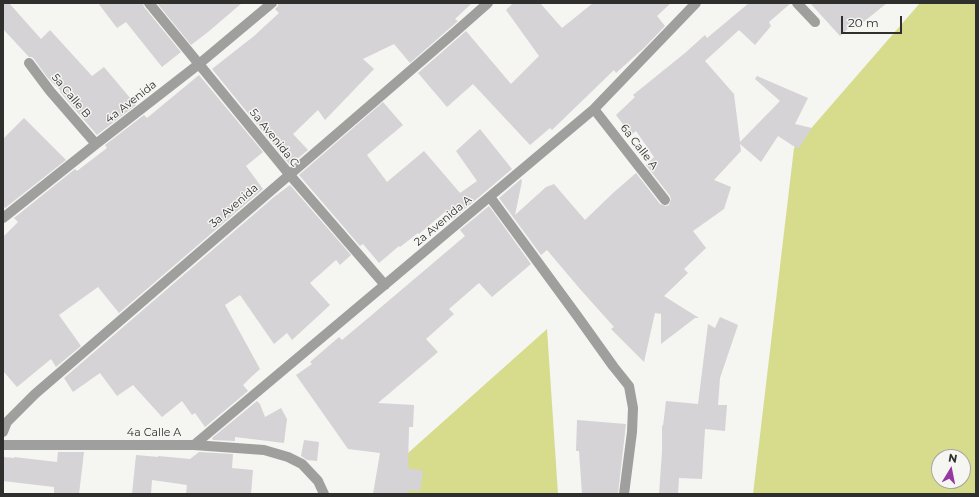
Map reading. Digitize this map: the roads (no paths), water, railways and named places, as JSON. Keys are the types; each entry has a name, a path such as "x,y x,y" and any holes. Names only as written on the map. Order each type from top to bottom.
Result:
{"street":[{"name":"5a Avenida C","path":"149,3 289,174 385,285"},
{"name":"4a Avenida","path":"3,218 199,64 272,3"},
{"name":"3a Avenida","path":"3,432 7,422 35,394 488,3"},
{"name":"2a Avenida A","path":"194,445 594,109 696,3"},
{"path":"797,3 815,22"},
{"name":"5a Calle B","path":"29,63 50,91 96,144"},
{"name":"6a Calle A","path":"594,109 665,200"},
{"path":"490,197 629,386 633,408 632,432 624,494"},
{"name":"4a Calle A","path":"3,445 194,445 264,450 288,457 302,464 318,481 324,494"}]}
